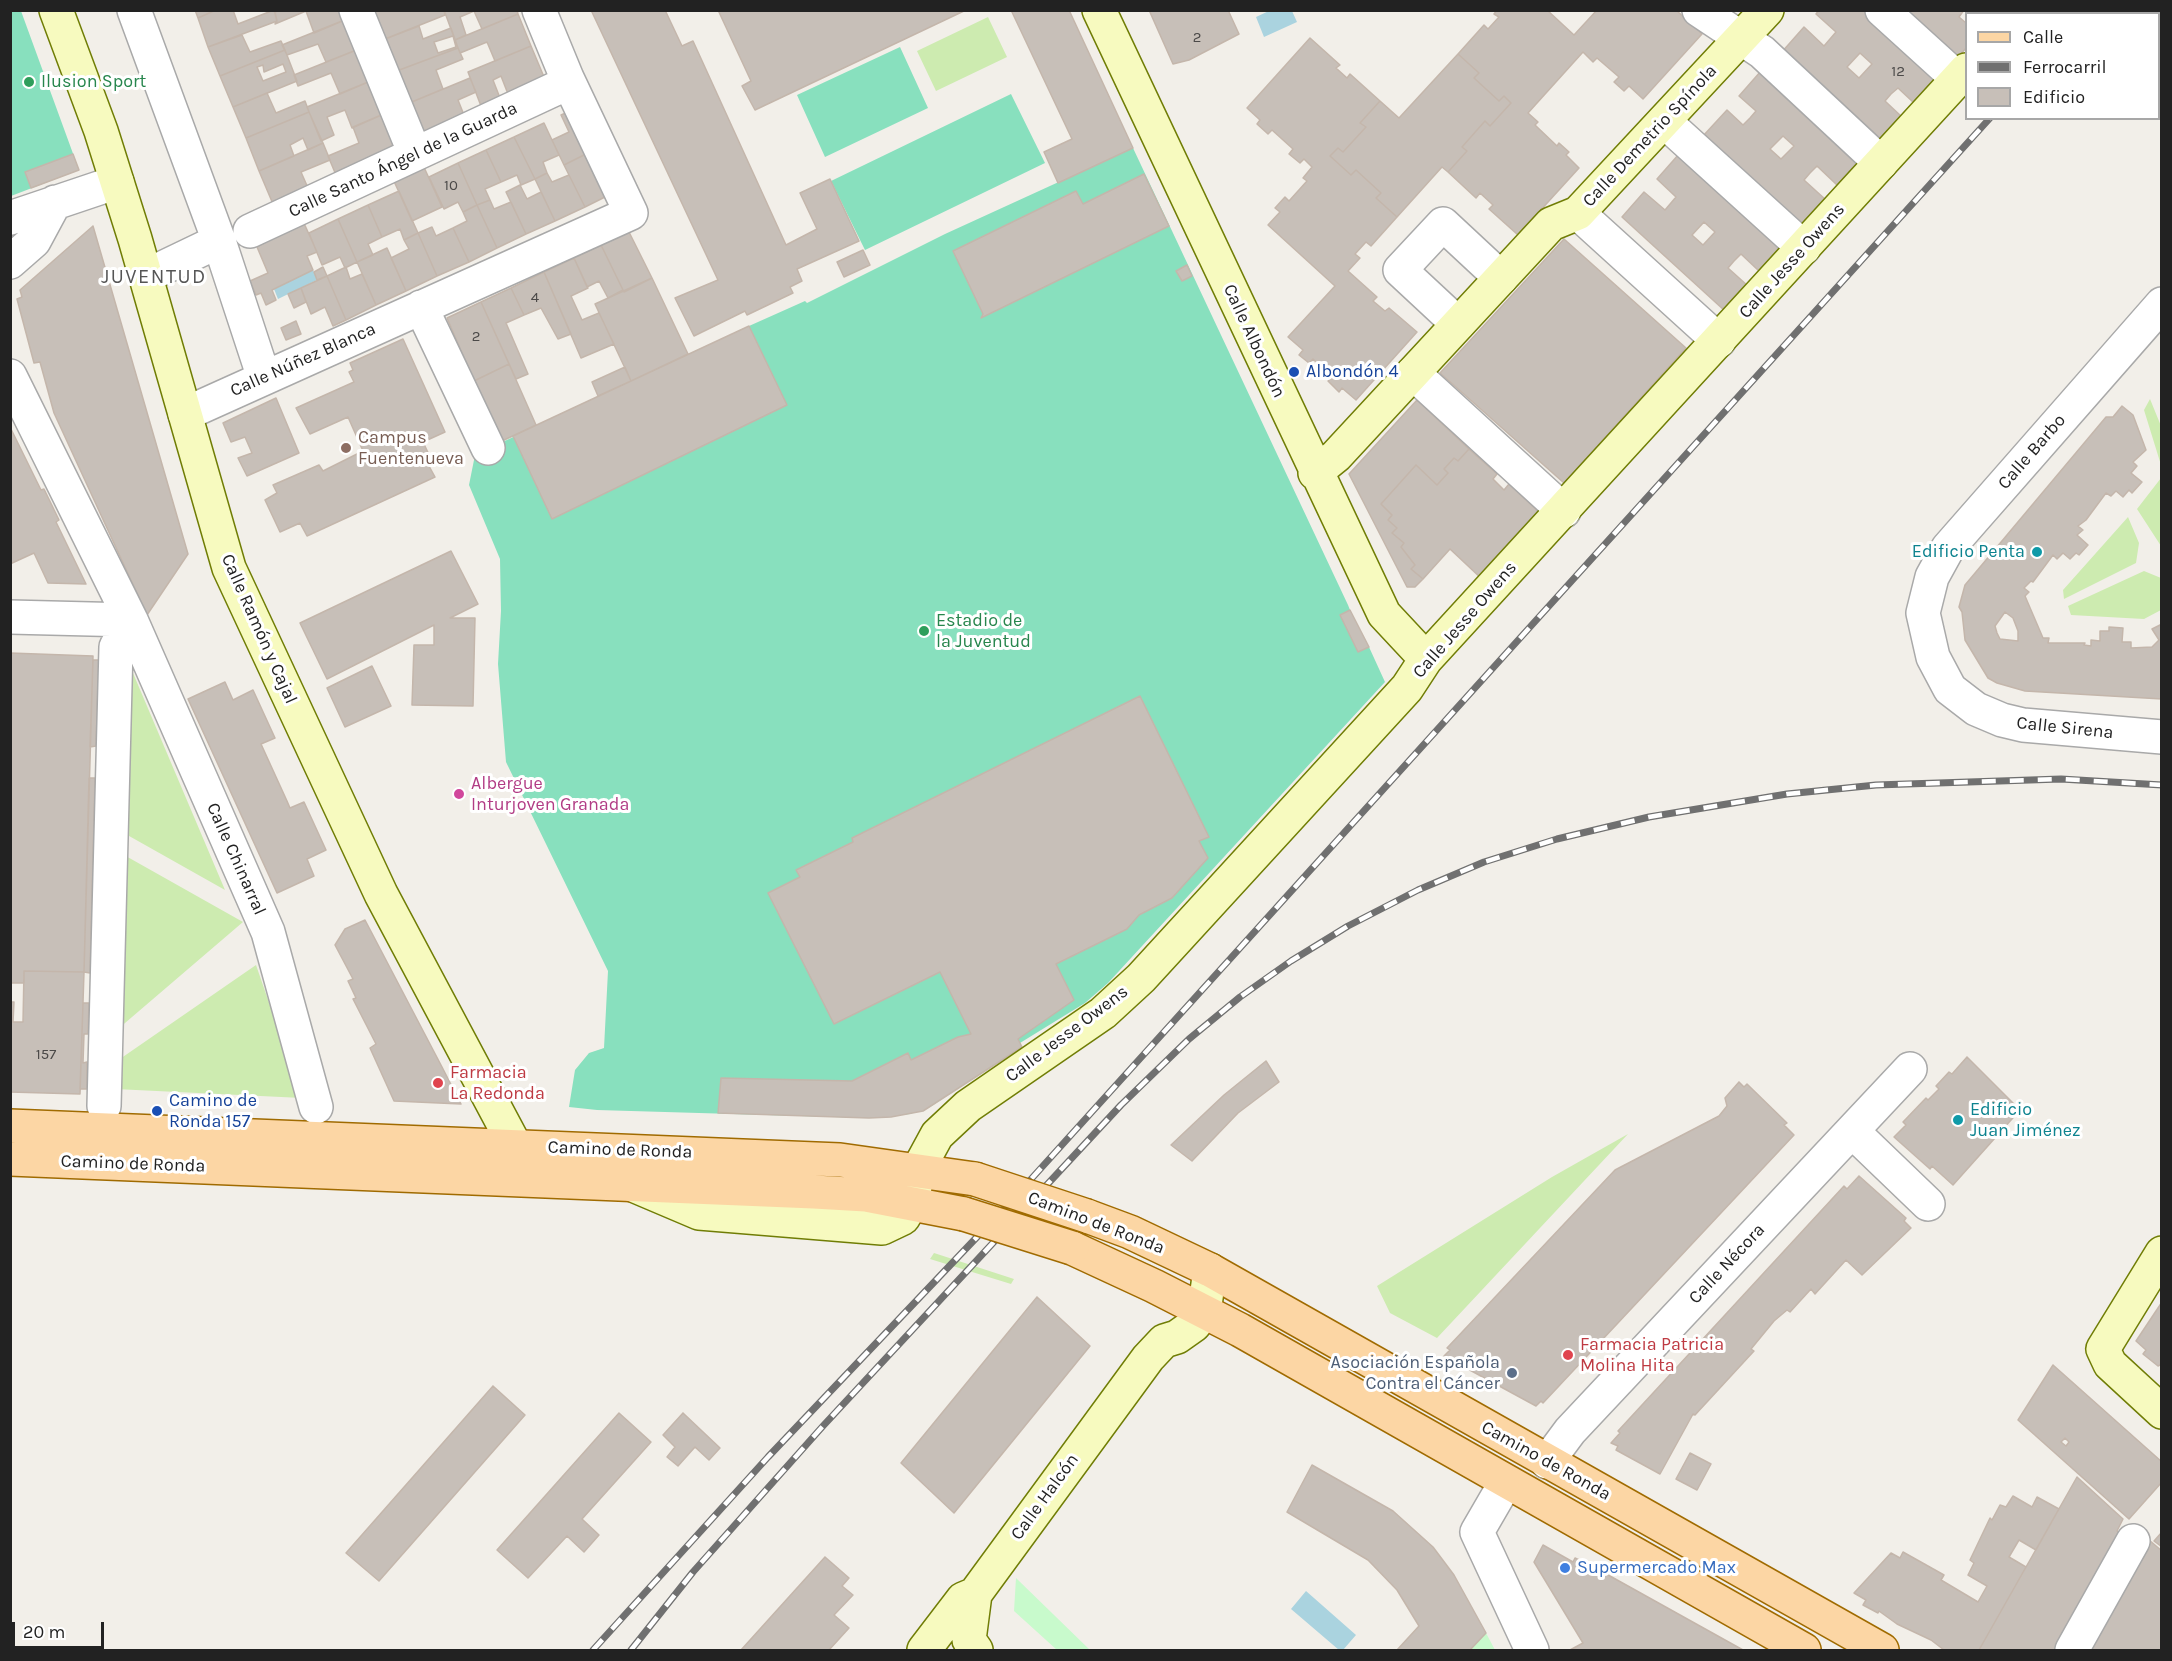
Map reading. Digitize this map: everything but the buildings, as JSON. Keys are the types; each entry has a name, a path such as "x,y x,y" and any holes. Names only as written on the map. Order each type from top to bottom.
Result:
{"main road":[{"name":"Camino de Ronda","path":"10,1126 840,1160 975,1179 1130,1232 1210,1270 1882,1650"},
{"name":"Camino de Ronda","path":"10,1159 866,1195 964,1214 1072,1248 1174,1296 1804,1650"}],"street":[{"name":"Calle Ramón y Cajal","path":"56,10 101,131 117,182 229,568 381,894 517,1146 533,1180"},
{"path":"134,10 219,241 264,378"},
{"path":"356,10 415,154"},
{"name":"Calle Núñez Blanca","path":"185,414 631,213 567,78 539,10"},
{"name":"Calle Albondón","path":"1099,10 1315,472 1384,614 1426,659"},
{"path":"1699,10 1742,37 1881,163"},
{"name":"Calle Demetrio Spínola","path":"1315,472 1328,464 1551,224 1578,213 1767,10"},
{"path":"1882,10 1962,75"},
{"name":"Calle Jesse Owens","path":"912,1203 918,1170 937,1135 968,1106 1102,1013 1141,978 1393,703 1426,659 1962,75"},
{"name":"Calle Santo Ángel de la Guarda","path":"250,231 557,88"},
{"path":"1664,121 1804,248"},
{"path":"10,219 117,182"},
{"path":"10,262 34,241 55,202"},
{"path":"1578,213 1719,341"},
{"path":"1458,324 1400,270 1443,224 1501,278"},
{"path":"146,276 219,241"},
{"name":"Calle Barbo","path":"1923,613 1932,577 1948,548 2162,304"},
{"path":"422,307 488,448"},
{"path":"1413,373 1564,511"},
{"name":"Calle Chinarral","path":"10,376 131,620 268,932 316,1107"},
{"name":"Calle Sirena","path":"1923,613 1932,657 1950,689 1976,709 2002,720 2023,725 2162,737"},
{"path":"10,616 131,620 116,647 104,1106"},
{"name":"Calle Nécora","path":"1547,1462 1570,1431 1910,1069"},
{"path":"1852,1131 1928,1204"},
{"path":"2162,1253 2103,1349 2110,1364 2162,1412"},
{"path":"1164,1341 1161,1319 1174,1296 1210,1270"},
{"path":"1204,1312 1210,1270"},
{"name":"Calle Halcón","path":"927,1647 963,1599 975,1594 1120,1393 1164,1341 1194,1325 1204,1312"},
{"path":"1506,1482 1478,1532 1532,1650"},
{"path":"2072,1650 2133,1541"},
{"path":"927,1647 973,1645 975,1594"}],"green space":[{"name":"Ilusion Sport","path":"11,11 21,11 79,170 11,196"},
{"path":"988,17 1007,57 936,91 917,51"},
{"path":"900,47 928,108 825,157 797,95"},
{"path":"1011,94 1045,163 865,250 831,181"},
{"name":"Estadio de la Juventud","path":"1133,148 1348,605 1350,610 1341,615 1369,647 1385,682 1108,983 1085,1003 1020,1043 1022,1047 930,1107 910,1114 869,1118 597,1110 569,1107 575,1070 589,1053 604,1048 608,971 506,762 498,664 501,611 500,559 469,485 475,455 749,326 805,301 807,303 945,234"},
{"path":"2150,399 2161,426 2161,465 2144,410"},
{"path":"2161,478 2161,546 2137,509"},
{"path":"2128,517 2139,543 2136,563 2064,599 2063,590"},
{"path":"2144,571 2161,578 2161,610 2144,619 2071,615 2068,606"},
{"path":"130,666 225,890 122,832"},
{"path":"124,855 243,922 118,1029"},
{"path":"256,965 302,1098 115,1089 117,1061"},
{"path":"1628,1134 1437,1338 1390,1313 1377,1286 1552,1177"},
{"path":"934,1253 1014,1279 1011,1284 930,1259"},
{"path":"1016,1578 1090,1650 1057,1650 1014,1611"},
{"path":"1486,1633 1495,1650 1470,1650"}],"water":[{"path":"1271,10 1292,11 1297,22 1264,37 1256,17"},
{"path":"313,270 317,280 278,299 274,289"},
{"path":"1306,1591 1356,1635 1343,1650 1339,1650 1291,1609"}],"railway":[{"path":"593,1650 768,1457 1014,1198 1988,120"},
{"path":"631,1650 693,1572 823,1426 1121,1105 1189,1039 1240,997 1291,961 1348,926 1418,890 1484,862 1557,839 1649,817 1787,794 1876,785 2061,779 2162,785"}],"place":[{"name":"Ilusion Sport","path":"29,82"},
{"name":"Albondón 4","path":"1294,372"},
{"name":"Campus Fuentenueva","path":"346,448"},
{"name":"Edificio Penta","path":"2037,552"},
{"name":"Estadio de la Juventud","path":"924,631"},
{"name":"Albergue Inturjoven Granada","path":"459,794"},
{"name":"Farmacia La Redonda","path":"438,1083"},
{"name":"Camino de Ronda 157","path":"157,1111"},
{"name":"Edificio Juan Jiménez","path":"1958,1120"},
{"name":"Farmacia Patricia Molina Hita","path":"1568,1355"},
{"name":"Asociación Española Contra el Cáncer","path":"1512,1373"},
{"name":"Supermercado Max","path":"1565,1568"}],"district":[{"name":"JUVENTUD","path":"154,277"}]}
